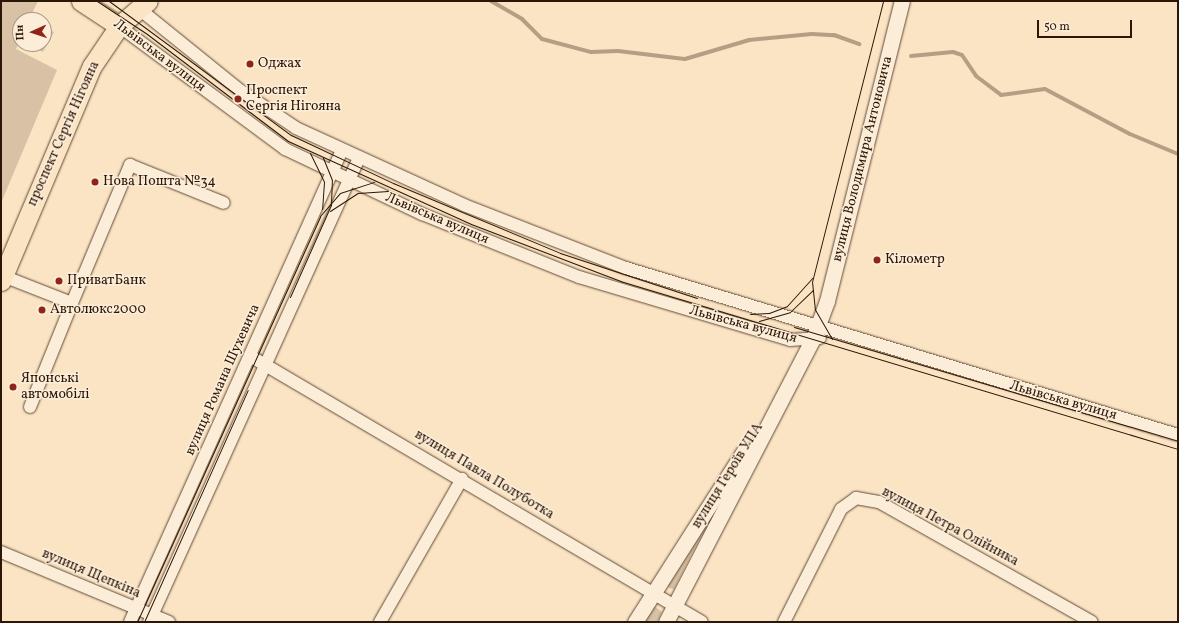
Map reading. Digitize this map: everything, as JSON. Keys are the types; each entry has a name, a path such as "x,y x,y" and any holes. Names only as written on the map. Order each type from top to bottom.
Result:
{"main road":[{"name":"Львівська вулиця","path":"81,1 119,26"},
{"name":"проспект Сергія Нігояна","path":"2,278 92,66 119,26 138,3"}],"street":[{"name":"вулиця Володимира Антоновича","path":"814,330 833,278 902,1"},
{"name":"Львівська вулиця","path":"138,3 257,103 296,128 359,158 590,256 814,330 834,333 1178,434"},
{"name":"Львівська вулиця","path":"119,26 256,129 349,180 579,277 776,336 814,330"},
{"name":"вулиця Романа Шухевича","path":"130,622 342,150"},
{"path":"151,619 359,158"},
{"path":"30,407 130,165 224,203"},
{"path":"2,278 72,303"},
{"name":"вулиця Героїв УПА","path":"635,622 754,436 814,330"},
{"name":"вулиця Героїв УПА","path":"666,622 814,330"},
{"name":"вулиця Павла Полуботка","path":"250,356 462,479 702,622"},
{"path":"380,622 462,479"},
{"name":"вулиця Петра Олійника","path":"784,622 841,509 856,498 879,502 1092,622"},
{"name":"вулиця Щепкіна","path":"1,552 136,609 151,619 169,622"}],"shaded area":[{"path":"1,1 38,1 33,12 12,12 12,52 22,52 57,70 1,203"},
{"path":"705,528 674,589 669,588 667,584"},
{"path":"654,606 662,612 657,622 644,622"}],"waterway":[{"path":"491,1 522,19 542,39 591,52 618,51 685,59 749,40 812,34 834,35 859,44"},
{"path":"911,56 953,52 962,55 976,76 1001,95 1045,89 1130,134 1178,154"}],"tram line":[{"path":"97,1 147,34 288,141 471,224 620,281 1178,449"},
{"path":"109,1 291,135 393,183 560,253 697,298"},
{"path":"832,339 815,310 812,282 883,1"},
{"path":"310,153 324,182 322,209"},
{"path":"290,297 331,205 332,180 323,158"},
{"path":"137,622 320,216 340,193 374,182"},
{"path":"330,211 358,193 388,191"},
{"path":"750,314 769,313 787,306 812,278"},
{"path":"759,321 790,312 813,290"},
{"path":"794,327 1178,441"},
{"path":"144,622 248,390"}],"place":[{"name":"Оджах","path":"250,64"},
{"name":"Проспект Сергія Нігояна","path":"238,99"},
{"name":"Нова Пошта №34","path":"95,182"},
{"name":"Кілометр","path":"877,260"},
{"name":"ПриватБанк","path":"59,281"},
{"name":"Автолюкс2000","path":"42,310"},
{"name":"Японські автомобілі","path":"13,387"}]}
